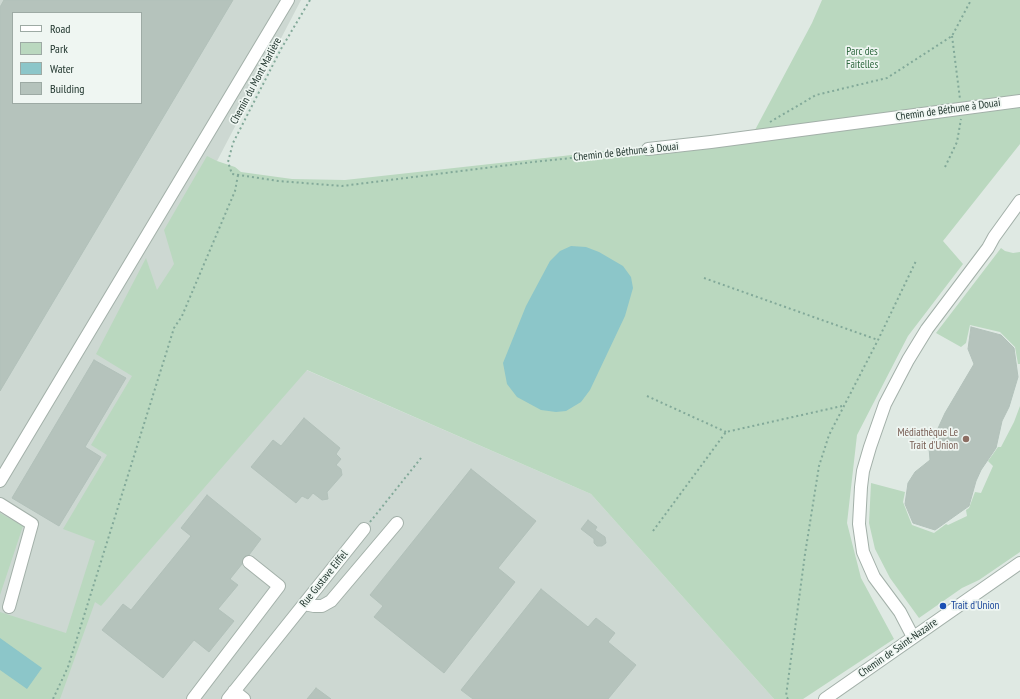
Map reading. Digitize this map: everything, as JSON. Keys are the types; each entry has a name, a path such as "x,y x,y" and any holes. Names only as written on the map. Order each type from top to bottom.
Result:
{"street":[{"path":"0,481 288,0"},
{"name":"Chemin de Béthune à Douai","path":"648,149 1020,101"},
{"path":"913,637 900,612 874,577 863,552 859,524 863,471 885,404 908,360 927,329 988,248 994,237 1020,201"},
{"path":"0,504 32,524 8,607"},
{"path":"304,604 322,606 331,601 397,523"},
{"name":"Rue Gustave Eiffel","path":"231,695 364,529"},
{"path":"193,699 279,586 249,562"},
{"name":"Chemin de Saint-Nazaire","path":"825,699 1020,563"},
{"path":"231,695 244,699"}],"path":[{"name":"Chemin du Mont Marlière","path":"232,174 228,162 233,143 281,49 310,0"},
{"path":"756,136 758,130 816,95 886,78 952,36 971,0"},
{"path":"945,167 957,142 962,119 952,36"},
{"name":"Chemin de Béthune à Douai","path":"232,174 278,181 342,186 648,149"},
{"path":"53,699 68,667 174,328 182,316 235,191 238,175"},
{"path":"788,699 786,696 805,554 819,466 829,435 878,340 916,261"},
{"path":"704,278 878,340"},
{"path":"647,396 726,432 843,406"},
{"path":"653,532 726,432"},
{"path":"364,529 421,458"}],"shaded area":[{"path":"0,0 301,0 217,161 171,311 591,494 774,699 0,699"}],"green space":[{"name":"Parc des Faitelles","path":"822,0 1020,0 1020,144 943,241 963,264 908,336 857,435 847,523 861,578 894,639 803,699 774,699 591,494 307,370 101,606 95,602 60,699 0,699 0,612 66,633 95,541 63,529 107,455 91,445 132,376 96,354 146,258 157,290 174,264 164,230 207,156 235,167 241,172 292,179 345,180 563,156 709,138 755,130 812,23"},
{"path":"1001,248 1005,251 1013,253 1020,252 1020,364 1018,364 1015,347 1000,332 970,325 966,343 961,347 936,333"},
{"path":"1020,406 1020,552 979,580 962,588 919,618 890,578 875,549 869,523 871,483 905,492 903,502 912,525 934,533 946,524 948,525 967,516 966,510 969,508 975,492 981,493 993,466 988,461 998,447 1001,447 1014,422"},
{"path":"0,513 23,526 0,595"}],"water":[{"path":"571,246 586,247 599,252 623,266 631,277 633,288 625,316 590,390 581,402 566,411 556,412 541,410 517,397 507,384 503,363 526,306 550,261 560,251"},
{"path":"0,638 42,668 27,689 0,670"}],"building":[{"path":"4,0 233,0 0,391 0,7"},
{"name":"Médiathèque Le Trait d'Union","path":"971,327 1001,335 1014,348 1018,377 1009,407 1002,421 996,448 981,470 976,481 969,506 935,530 913,523 905,504 908,483 915,472 930,460 929,448 945,413 974,364 968,349"},
{"path":"94,360 126,378 85,447 101,457 59,526 12,498"},
{"path":"304,418 340,448 336,454 341,459 336,465 341,469 342,475 327,492 328,499 322,500 313,493 308,499 302,496 296,503 251,467 273,440 281,446"},
{"path":"471,469 536,521 498,568 515,582 444,673 374,617 383,606 370,595"},
{"path":"207,495 261,539 249,555 243,558 242,564 230,579 238,585 218,609 234,621 209,652 194,640 163,678 102,630 123,604 131,610 191,536 181,528"},
{"path":"588,520 597,527 595,530 605,537 606,543 602,546 597,546 594,543 594,539 581,529"},
{"path":"541,589 588,627 596,618 615,633 608,642 636,665 608,699 473,699 461,690"},
{"path":"316,688 331,699 307,699"}],"place":[{"name":"Médiathèque Le Trait d'Union","path":"966,439"},
{"name":"Trait d'Union","path":"943,606"}]}
